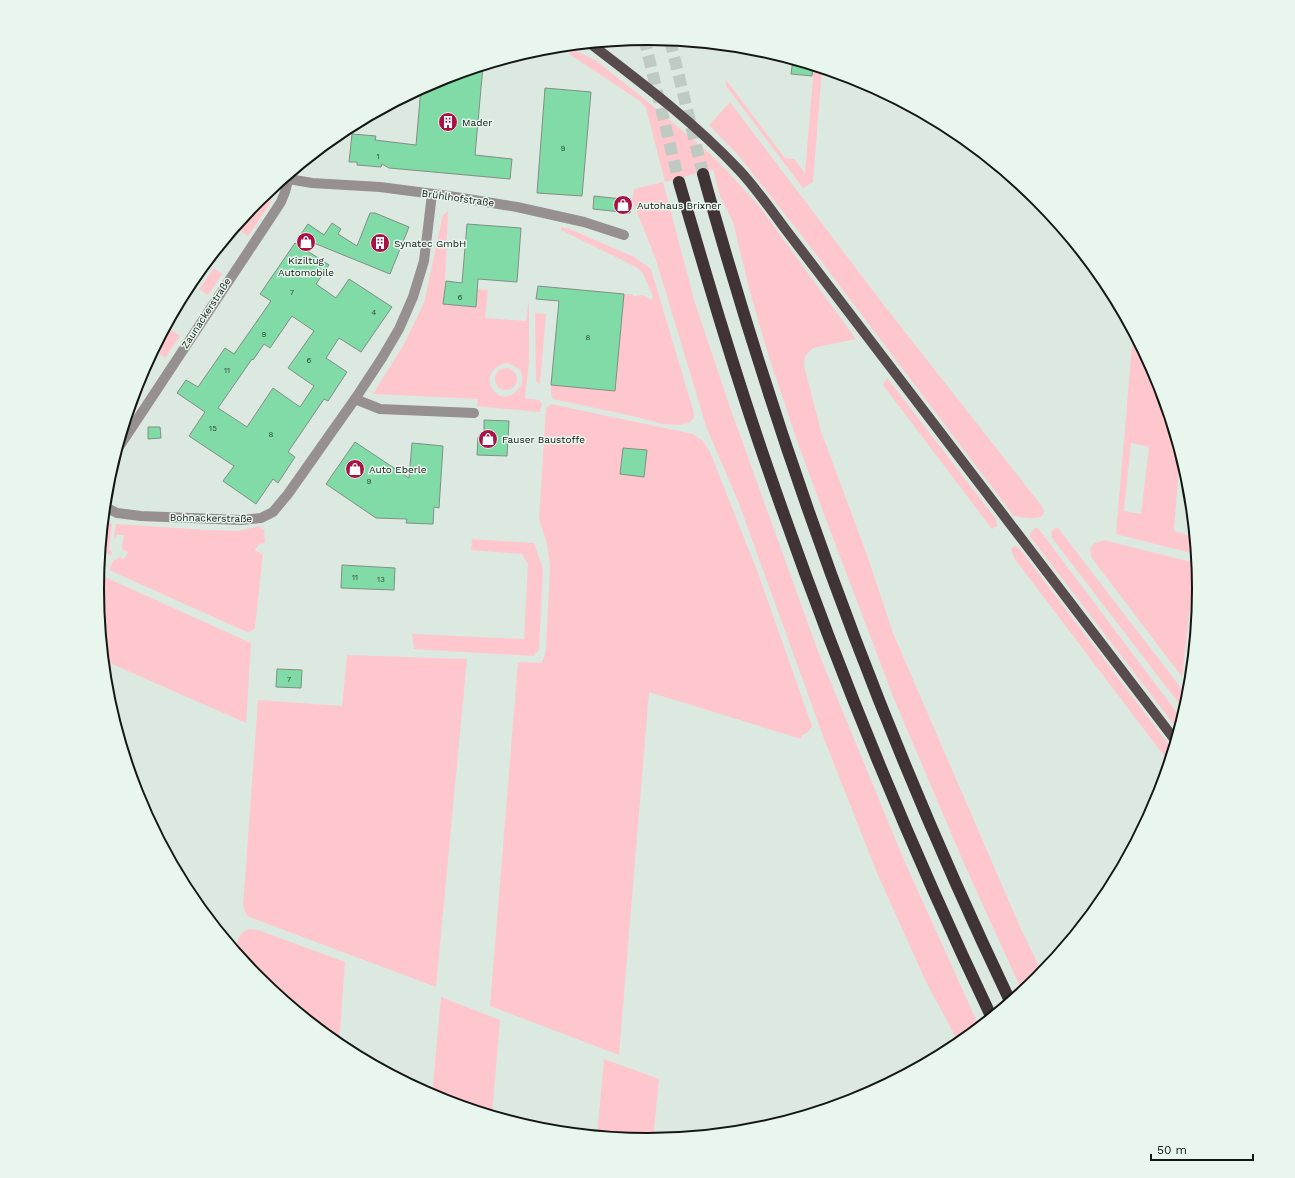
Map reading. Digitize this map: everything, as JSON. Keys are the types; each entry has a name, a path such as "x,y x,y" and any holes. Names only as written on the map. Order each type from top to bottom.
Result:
{"highway":[{"path":"702,174 760,367 808,510 845,613 920,800 961,895 1008,996"},
{"path":"679,182 720,322 750,415 811,589 856,706 902,819 989,1012"}],"main road":[{"path":"596,48 688,120 717,147 740,172 786,230 1171,735"}],"street":[{"name":"Brühlhofstraße","path":"292,178 432,194 538,211 584,222 624,235"},
{"name":"Zaunackerstraße","path":"129,426 281,202 286,192 287,182"},
{"name":"Bohnackerstraße","path":"109,510 127,515 242,520 252,520 267,516 273,512 288,494 355,399 391,343 406,314 413,297 426,249 432,194"},
{"path":"355,399 380,409 474,413"}],"shaded area":[{"path":"575,50 595,60 709,153 759,206 856,339 813,348 805,356 804,366 821,431 867,555 893,633 1020,927 1039,966 1020,986 966,868 894,699 833,538 800,449 768,354 750,292 733,222 720,196 713,169 665,182 646,108 640,101 569,54 571,51"},
{"path":"814,72 822,74 813,182 803,188 726,86 726,80 785,158 794,159 805,173"},
{"path":"730,102 883,304 1041,505 1044,511 1043,515 1037,518 1014,516 802,236 739,156 709,125"},
{"path":"663,182 695,303 732,413 819,654 904,860 977,1022 956,1037 926,982 877,873 823,736 738,501 707,429 656,260 632,199 634,189"},
{"path":"273,195 270,204 248,236 239,230"},
{"path":"448,211 444,304 475,307 477,289 488,290 485,318 526,321 529,300 529,362 525,398 539,400 542,404 540,412 477,406 478,399 373,394 404,344 424,303 443,215","holes":["506,363 517,368 522,374 522,382 518,389 513,394 505,396 498,395 490,384 490,376 494,369"]},
{"path":"561,227 572,230 634,257 651,269 694,413 694,418 689,423 678,425 663,424 553,399 551,394 551,385 615,391 624,294 632,294 634,296 643,295 651,300 653,296 642,272 636,267 561,230"},
{"path":"214,268 222,274 208,295 199,289"},
{"path":"535,313 546,314 540,384 536,381"},
{"path":"171,330 180,336 165,358 158,353"},
{"path":"1132,343 1163,414 1173,448 1179,473 1174,531 1189,536 1190,553 1116,534","holes":["1131,443 1149,447 1141,514 1124,511"]},
{"path":"506,368 514,371 517,379 514,387 506,390 498,387 495,379 498,371"},
{"path":"887,378 996,519 997,526 992,529 883,385"},
{"path":"142,389 144,390 139,397"},
{"path":"551,404 693,434 703,441 710,452 758,573 812,726 808,732 802,735 801,739 649,692 619,1055 490,1006 518,662 542,663 546,650 550,565 547,544 539,519 546,408"},
{"path":"108,522 112,524 109,550 112,552 111,555 105,552"},
{"path":"116,524 238,531 259,526 264,530 265,543 260,544 254,550 263,554 255,628 252,631 247,632 109,570 113,561 120,557 124,559 128,552 123,550 122,547 124,535 117,535 115,540 114,534"},
{"path":"1035,528 1038,528 1177,713 1174,725 1029,535"},
{"path":"1055,528 1058,528 1182,689 1179,704 1052,538 1051,532"},
{"path":"472,539 534,543 543,569 539,650 533,656 414,649 412,634 524,639 528,564 522,554 471,550"},
{"path":"1104,540 1190,562 1192,590 1182,677 1091,557 1090,548 1095,543"},
{"path":"1014,546 1019,548 1169,745 1165,757 1014,558 1011,549"},
{"path":"104,577 251,643 246,723 108,662 105,625"},
{"path":"347,655 467,659 436,987 247,916 243,906 258,700 342,706"},
{"path":"248,929 258,930 345,962 340,1037 316,1021 289,998 238,948 237,944 242,933"},
{"path":"441,997 500,1020 492,1110 433,1089"},
{"path":"604,1059 659,1079 654,1133 597,1130"}],"building":[{"path":"792,65 812,71 812,76 791,74"},
{"name":"Mader","path":"483,71 475,155 512,159 510,179 389,168 382,164 381,167 357,165 357,162 349,162 352,134 376,136 375,140 416,145 420,95 439,86"},
{"path":"545,88 591,92 582,196 537,193"},
{"path":"594,196 631,200 630,213 593,209"},
{"name":"Synatec GmbH","path":"370,213 375,213 409,227 390,274 299,237 308,224 324,235 332,223 341,229 338,234 357,246"},
{"path":"467,224 521,228 517,282 478,279 476,307 443,304 446,281 462,283"},
{"path":"295,243 329,265 316,284 336,298 349,279 392,307 361,352 339,338 326,358 347,372 328,401 324,399 288,452 295,457 278,483 273,479 256,504 223,481 234,466 189,436 205,412 177,393 186,380 198,387 225,348 234,354 271,301 260,294","holes":["292,316 314,331 288,368 314,386 300,407 273,388 247,427 218,408 264,344 270,348"]},
{"path":"538,286 624,294 615,391 551,385 559,301 536,299"},
{"path":"484,420 509,421 507,456 477,455 478,437 484,437"},
{"path":"148,427 160,427 161,438 148,439"},
{"path":"355,442 409,478 412,443 443,446 439,508 434,507 433,524 406,523 407,519 376,518 326,484"},
{"path":"623,448 647,450 644,477 620,474"},
{"path":"342,565 395,568 394,590 341,588"},
{"path":"277,669 302,670 301,688 276,687"}],"tunnel":[{"path":"646,45 679,182"},
{"path":"671,46 703,174"}],"place":[{"name":"Mader","path":"448,122"},
{"name":"Autohaus Brixner","path":"623,205"},
{"name":"Kiziltug Automobile","path":"306,242"},
{"name":"Synatec GmbH","path":"380,243"},
{"name":"Fauser Baustoffe","path":"488,439"},
{"name":"Auto Eberle","path":"355,469"}]}
